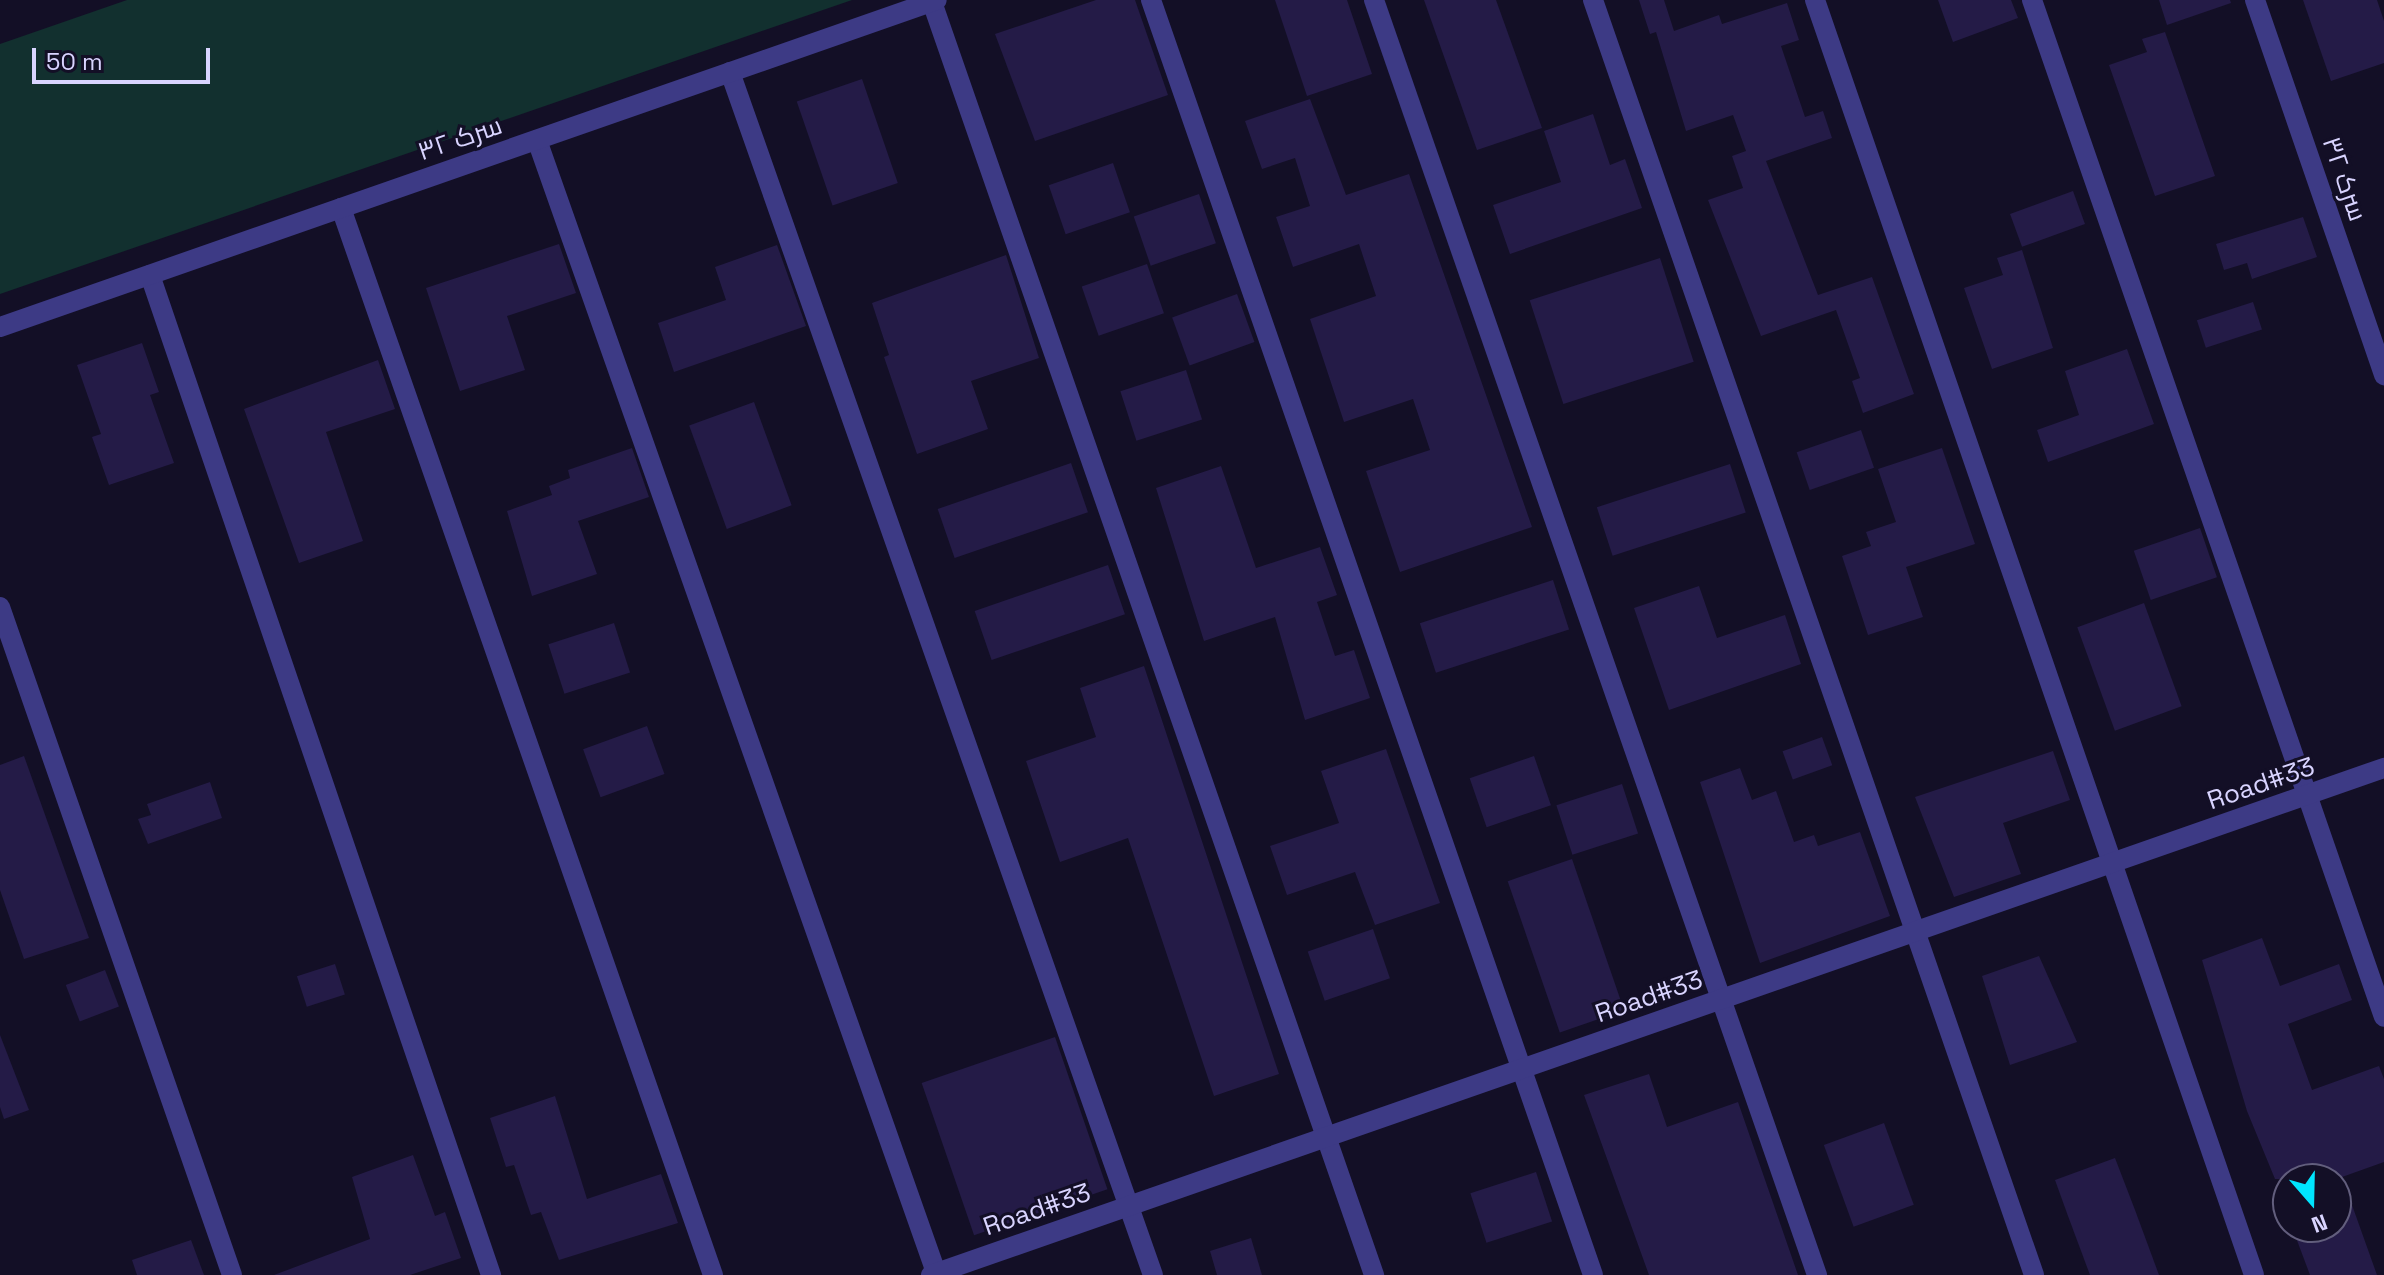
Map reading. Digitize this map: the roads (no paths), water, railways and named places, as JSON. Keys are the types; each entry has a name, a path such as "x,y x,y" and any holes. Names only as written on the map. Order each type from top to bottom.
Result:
{"street":[{"path":"1151,0 1593,1275"},
{"path":"1374,0 1817,1275"},
{"path":"1593,0 2034,1275"},
{"path":"1815,0 2254,1275"},
{"path":"2032,0 2384,1017"},
{"name":"سرک ۳۲","path":"2255,0 2384,375"},
{"path":"934,1 1374,1275"},
{"name":"سرک ۳۲","path":"0,327 934,1"},
{"path":"730,72 1153,1275"},
{"path":"537,140 935,1274"},
{"path":"341,208 713,1275"},
{"path":"150,275 491,1275"},
{"path":"0,607 232,1275"},
{"name":"Road#33","path":"935,1274 2384,768"}]}
